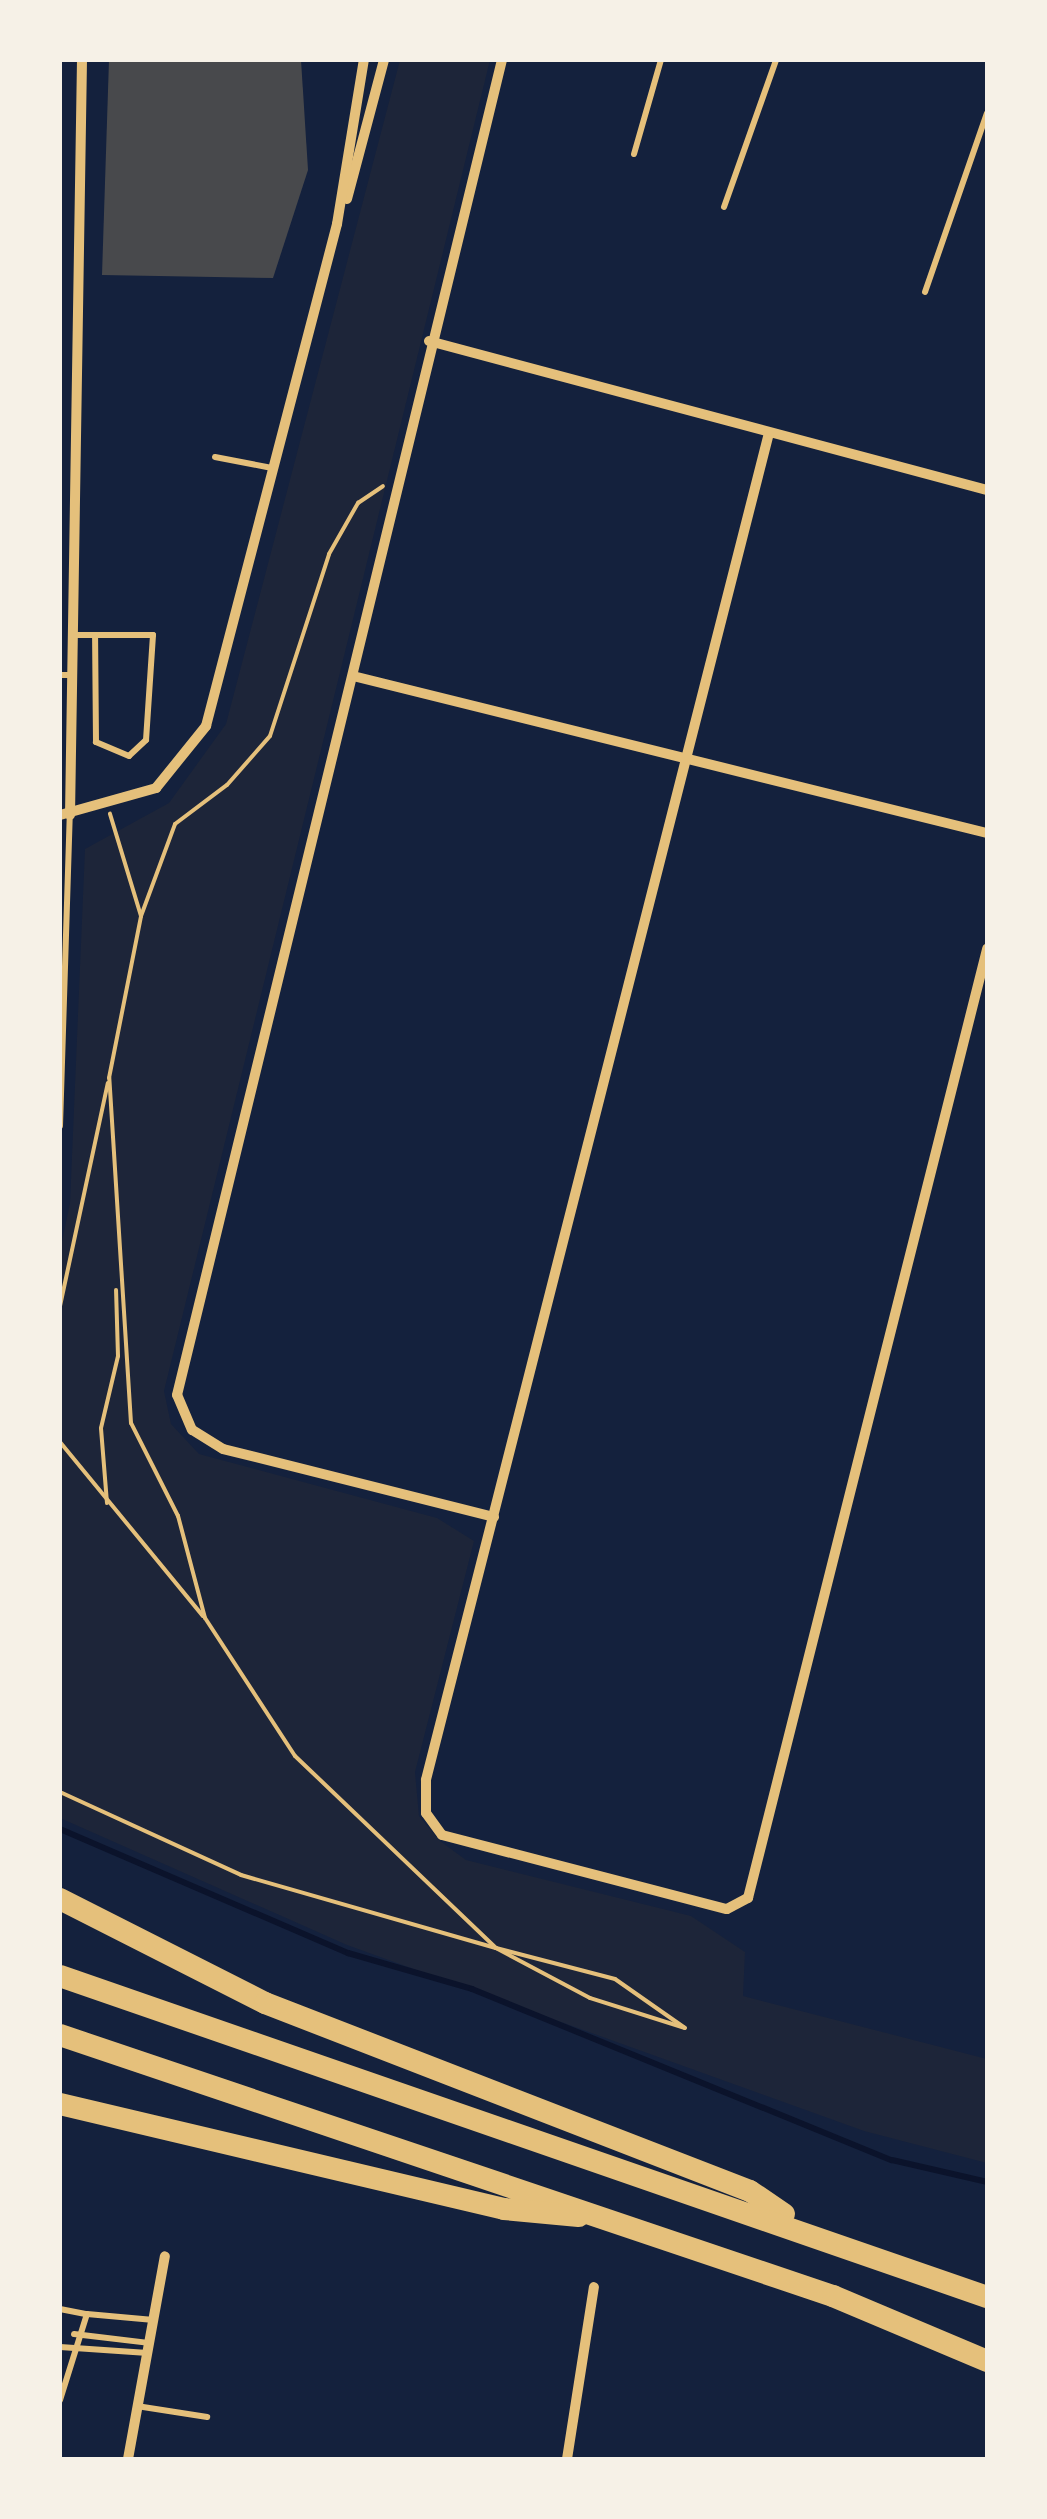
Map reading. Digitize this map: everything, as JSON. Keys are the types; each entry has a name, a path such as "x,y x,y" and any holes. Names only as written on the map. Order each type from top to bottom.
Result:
{"highway":[{"path":"60,1899 265,2003 750,2191 803,2228"},
{"path":"60,1976 803,2228 987,2297"},
{"path":"60,2035 612,2218 987,2361"},
{"path":"60,2104 504,2209 612,2218"}],"street":[{"path":"82,60 65,815 108,807 146,793 184,762 206,726 337,224 384,60"},
{"path":"352,168 364,60"},
{"path":"494,1517 224,1449 192,1430 177,1395 354,676 428,340 502,60"},
{"path":"428,340 987,490"},
{"path":"769,432 426,1780 426,1813 458,1844 718,1906 742,1904 752,1888 987,949"},
{"path":"354,676 987,833"},
{"path":"128,2459 142,2408 165,2256"},
{"path":"567,2459 594,2287"}],"lane":[{"path":"634,154 661,60"},
{"path":"724,207 776,60"},
{"path":"924,292 987,113"},
{"path":"215,457 272,468"},
{"path":"67,627 95,635 153,635 146,740 128,756 96,742 95,635"},
{"path":"60,1126 65,815"},
{"path":"60,2310 155,2320"},
{"path":"60,2400 74,2334 88,2314"},
{"path":"74,2334 150,2348"},
{"path":"60,2347 150,2348"},
{"path":"142,2408 207,2418"}],"path":[{"path":"60,1306 140,916 175,824 227,786 270,736 329,554 358,503 397,480"},
{"path":"108,807 140,916"},
{"path":"107,1502 101,1428 118,1356 109,1078"},
{"path":"115,1278 131,1344 132,1422 178,1516 205,1618"},
{"path":"60,1442 205,1618 296,1756 496,1948 590,1998 685,2028 614,1979 496,1948 240,1874 60,1792"}],"shaded area":[{"path":"400,60 490,60 164,1391 171,1424 199,1454 437,1518 474,1541 415,1772 419,1816 440,1841 466,1860 691,1916 745,1952 743,1996 987,2059 987,2163 864,2131 347,1945 60,1818 60,1251 70,1203 85,849 169,803 226,724"}],"building":[{"path":"109,60 301,60 308,170 273,278 102,275"}],"waterway":[{"path":"60,1829 348,1953 472,1989 892,2160 987,2182"}]}
